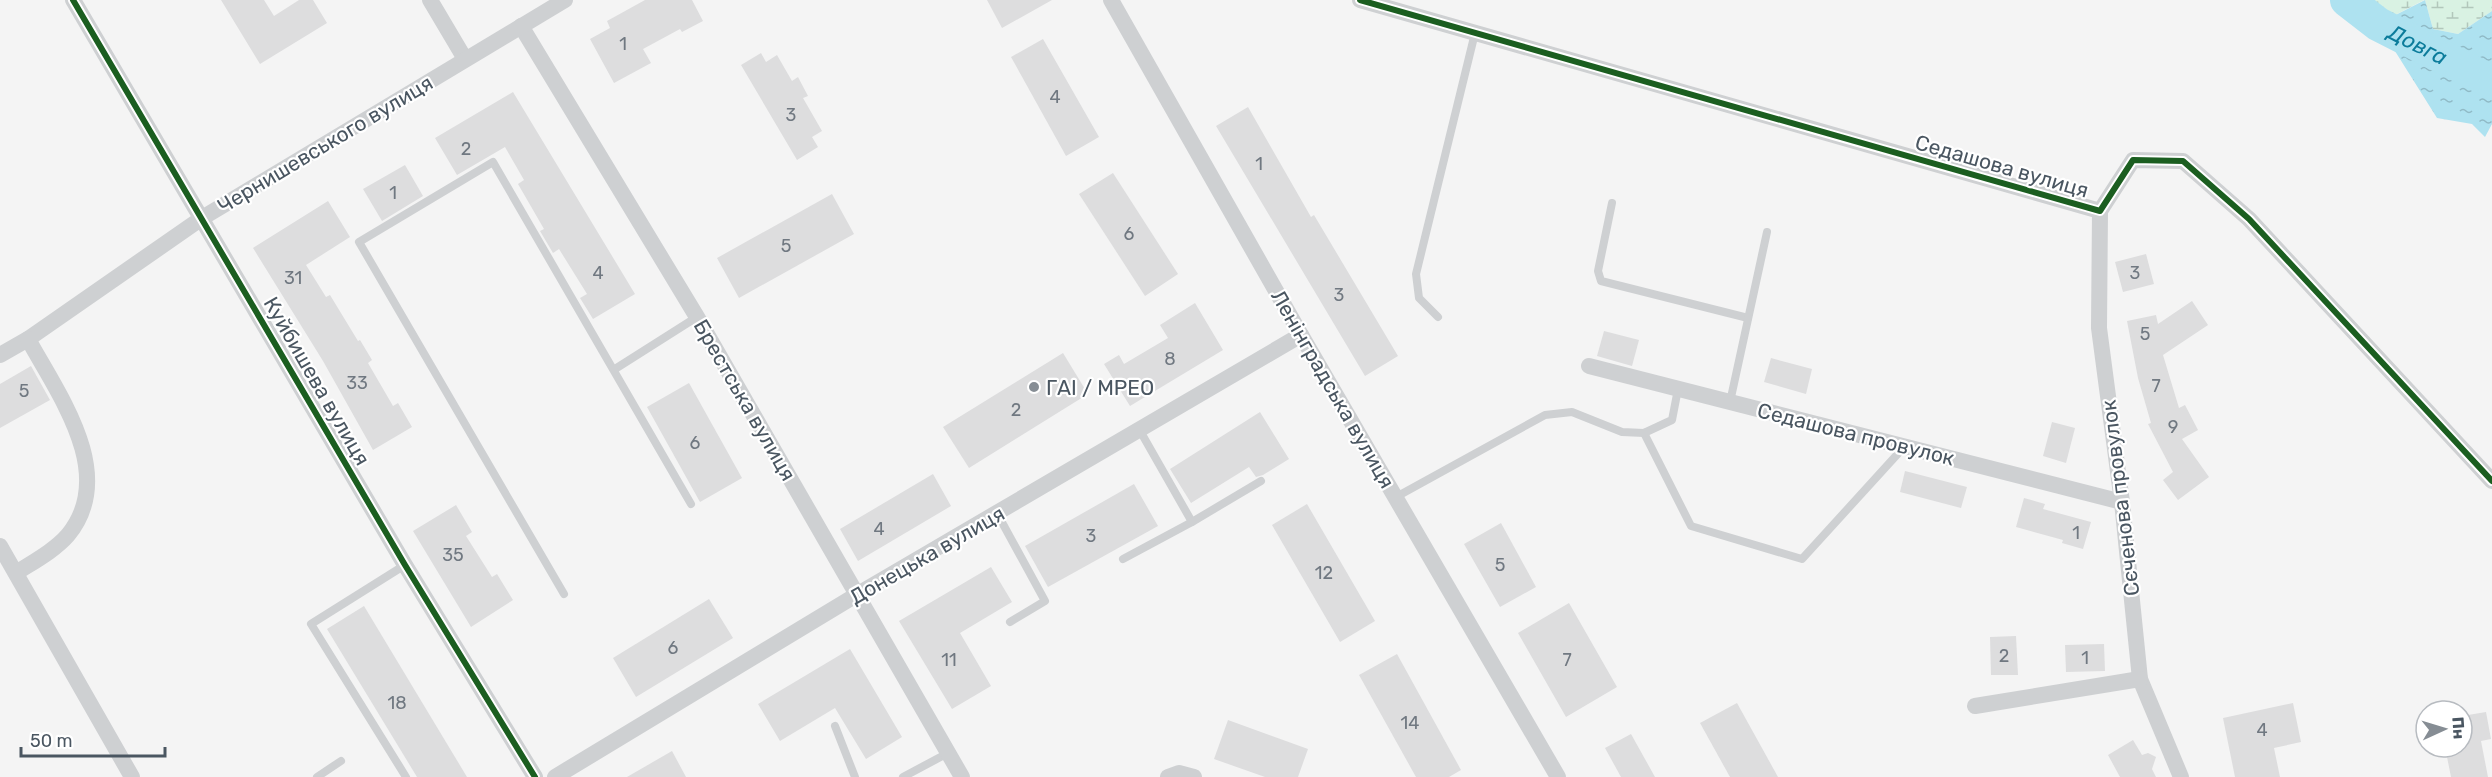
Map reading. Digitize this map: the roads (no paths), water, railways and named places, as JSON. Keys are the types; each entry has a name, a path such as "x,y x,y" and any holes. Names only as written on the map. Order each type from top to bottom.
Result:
{"street":[{"name":"Куйбишева вулиця","path":"73,0 405,565 535,777"},
{"path":"430,0 465,59"},
{"name":"Чернишевського вулиця","path":"0,354 28,339 202,218 565,0"},
{"name":"Ленінградська вулиця","path":"1111,0 1301,335 1558,777"},
{"name":"Седашова вулиця","path":"1360,0 2100,211 2133,160 2183,161 2249,219 2492,481"},
{"name":"Брестська вулиця","path":"521,26 697,317 962,777"},
{"name":"Сєченова провулок","path":"2100,211 2099,328 2122,502 2140,679 2181,777"},
{"name":"Донецька вулиця","path":"555,777 858,594 998,515 1139,429 1301,335"},
{"path":"16,573 59,544 68,534 81,511 87,484 84,455 72,418 28,339"},
{"name":"Седашова провулок","path":"1589,366 2122,502"},
{"path":"0,546 132,777"},
{"path":"1975,706 2140,679"},
{"path":"1168,777 1179,773 1194,777"}],"lane":[{"path":"1438,317 1419,298 1416,274 1475,33"},
{"path":"564,594 359,242 493,162 615,369 691,504"},
{"path":"1612,203 1598,271 1601,281 1748,318"},
{"path":"1730,402 1767,232"},
{"path":"615,369 697,317"},
{"path":"1396,497 1545,415 1572,412 1622,432 1644,433 1672,420 1678,389"},
{"path":"1139,429 1192,522"},
{"path":"1644,433 1692,526 1802,559 1904,447"},
{"path":"1123,559 1261,481"},
{"path":"998,515 1045,601 1010,622"},
{"path":"405,565 311,624 406,777"},
{"path":"835,726 855,777"},
{"path":"903,777 948,753"},
{"path":"316,777 341,761"}],"water":[{"path":"2425,0 2433,29 2458,34 2492,11 2492,124 2485,137 2472,124 2437,118 2378,24"}],"waterway":[{"name":"Довга","path":"2347,0 2378,24 2492,82"}],"place":[{"name":"ГАІ / МРЕО","path":"1034,387"}]}
